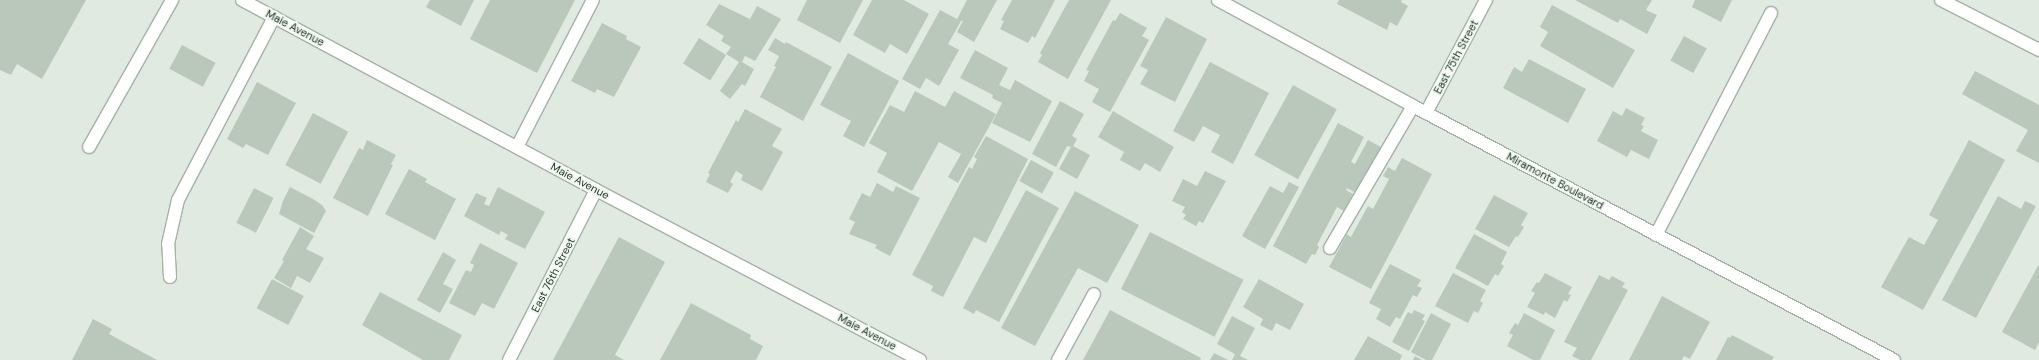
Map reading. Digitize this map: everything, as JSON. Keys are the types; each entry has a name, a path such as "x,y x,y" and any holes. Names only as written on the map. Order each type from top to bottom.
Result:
{"street":[{"path":"89,147 172,0"},
{"name":"Maie Avenue","path":"242,0 596,190 920,360"},
{"path":"517,147 593,0"},
{"name":"Miramonte Boulevard","path":"1218,0 1426,113 1894,360"},
{"name":"East 75th Street","path":"1426,113 1486,0"},
{"path":"1941,0 2039,50"},
{"path":"1656,235 1772,13"},
{"path":"170,277 168,244 178,200 274,17"},
{"path":"1330,248 1414,106"},
{"name":"East 76th Street","path":"509,360 596,190"},
{"path":"1058,360 1094,294"}],"building":[{"path":"0,0 86,0 42,79 17,64 11,75 0,70"},
{"path":"430,0 474,0 461,26 426,7"},
{"path":"490,0 575,0 537,73 470,39"},
{"path":"807,0 863,0 840,43 797,20"},
{"path":"872,0 904,0 929,14 907,54 890,44 885,53 853,35"},
{"path":"967,0 997,0 974,42 957,32 963,21 961,21 948,44 959,50 939,86 926,78 920,89 902,79 940,10 957,19"},
{"path":"1012,0 1055,0 1035,38 1032,36 1028,43 1000,29 1004,21 1001,20"},
{"path":"1069,0 1111,0 1068,79 1038,62 1042,55 1040,53"},
{"path":"1339,0 1402,0 1401,2 1408,6 1397,26 1390,22 1387,30 1337,4"},
{"path":"1575,0 1652,0 1646,10 1657,15 1647,34 1620,19 1618,23"},
{"path":"1695,0 1732,0 1721,22 1692,7"},
{"path":"719,4 750,19 757,6 781,19 755,61 745,56 742,62 754,69 745,86 742,84 730,99 720,91 739,62 726,54 731,47 721,41 724,36 706,25"},
{"path":"1552,5 1635,50 1613,88 1540,46 1548,32 1540,27"},
{"path":"1120,13 1147,28 1142,36 1149,40 1110,112 1092,102 1099,89 1084,81 1089,71 1086,70 1113,20 1115,21"},
{"path":"1166,17 1207,39 1175,102 1140,84 1148,70 1140,66"},
{"path":"602,23 627,36 626,39 641,47 614,97 597,89 595,93 571,81"},
{"path":"1684,36 1707,49 1693,73 1670,60"},
{"path":"699,38 726,55 710,80 683,63"},
{"path":"775,38 785,44 786,42 832,67 803,121 760,97 776,67 774,66 779,56 768,50"},
{"path":"182,45 216,63 203,87 169,69"},
{"path":"975,50 1008,68 999,85 1010,90 1015,80 1052,101 1030,142 992,123 1002,103 992,98 993,95 960,78"},
{"path":"848,53 899,81 864,147 843,136 851,121 820,105"},
{"path":"1529,59 1586,89 1568,123 1503,88 1514,67 1522,72"},
{"path":"1210,62 1269,93 1233,164 1211,152 1220,135 1203,126 1194,142 1173,131"},
{"path":"1975,71 2039,105 2039,163 2016,151 2028,130 1962,94"},
{"path":"257,82 296,103 268,155 246,144 243,148 227,139"},
{"path":"1293,85 1337,109 1298,179 1254,155"},
{"path":"915,91 945,107 954,91 996,114 958,183 948,177 961,154 939,142 912,191 877,172 887,153 869,143 890,105 904,112"},
{"path":"1060,101 1084,114 1072,136 1077,139 1073,146 1090,155 1077,179 1059,169 1071,147 1067,146 1056,167 1032,154"},
{"path":"1626,108 1645,118 1641,125 1644,126 1641,131 1658,140 1649,159 1631,150 1627,157 1597,141 1613,111 1622,116"},
{"path":"745,109 782,129 772,146 783,152 762,191 741,180 743,175 736,171 730,182 733,184 728,193 706,182 710,174 708,173 736,120 738,122"},
{"path":"1113,111 1174,147 1160,172 1145,163 1140,171 1120,160 1124,152 1098,137"},
{"path":"313,113 348,132 321,184 285,165"},
{"path":"1338,123 1364,137 1351,162 1355,164 1368,140 1381,147 1356,193 1347,188 1346,190 1353,194 1344,211 1337,207 1317,245 1319,247 1315,255 1312,254 1306,264 1273,246"},
{"path":"986,136 1028,159 986,243 974,237 943,297 931,291 933,286 912,275 969,167 972,169 977,159 974,157"},
{"path":"367,140 396,155 391,164 393,165 368,216 333,198 359,148 363,150"},
{"path":"1969,140 2005,160 1923,310 1881,287 1909,237 1924,245 1938,220 1929,215"},
{"path":"1402,158 1432,174 1371,289 1329,267 1347,234 1351,237 1368,206 1373,209 1389,179 1383,176 1388,167 1395,171"},
{"path":"1031,160 1054,173 1042,194 1019,181"},
{"path":"409,169 427,179 425,182 456,199 435,240 385,214"},
{"path":"1205,171 1226,181 1203,223 1199,221 1196,226 1183,219 1186,215 1182,212 1185,207 1172,201 1183,179 1197,186"},
{"path":"1289,182 1299,187 1265,249 1242,236 1270,186 1283,193"},
{"path":"877,183 893,192 896,186 920,198 890,256 875,248 877,245 849,234 855,222 849,219 862,193 870,197"},
{"path":"290,187 322,205 326,211 314,233 279,214 283,201"},
{"path":"498,187 545,212 525,249 505,239 508,235 501,231 499,235 464,216 476,193 487,198 484,204 489,206"},
{"path":"254,188 274,198 256,233 236,223"},
{"path":"1026,190 1059,208 999,322 976,310 974,314 963,308"},
{"path":"1075,191 1139,225 1107,283 1078,268 1035,346 1001,328"},
{"path":"1494,195 1528,213 1521,225 1524,227 1509,247 1475,229"},
{"path":"1998,196 2021,209 2025,201 2036,206 1976,318 1942,300"},
{"path":"300,227 314,236 306,249 324,258 310,283 297,276 291,288 274,278"},
{"path":"1150,232 1244,280 1215,337 1121,289"},
{"path":"1474,234 1507,252 1501,264 1504,266 1498,276 1495,274 1488,286 1455,268"},
{"path":"619,237 665,262 615,355 624,360 553,360"},
{"path":"480,243 518,263 494,309 482,303 475,316 449,303 466,270 471,272 474,265 470,263"},
{"path":"443,252 456,260 443,284 453,289 440,313 417,300"},
{"path":"1390,264 1421,280 1417,286 1422,288 1417,297 1413,295 1400,319 1396,317 1390,327 1376,319 1381,309 1369,303"},
{"path":"2039,264 2039,342 2035,350 2002,332"},
{"path":"1453,273 1486,290 1480,301 1483,303 1478,313 1474,311 1468,323 1435,306"},
{"path":"1545,273 1572,287 1568,294 1571,295 1567,302 1564,300 1555,318 1545,312 1544,315 1527,307 1535,293 1531,291 1537,282 1539,283"},
{"path":"1599,275 1609,280 1612,276 1625,283 1622,287 1628,290 1591,360 1580,360 1572,356 1577,348 1564,342"},
{"path":"272,279 304,296 288,325 257,308"},
{"path":"1259,279 1304,304 1290,330 1276,323 1272,331 1260,325 1263,319 1243,307"},
{"path":"380,292 462,335 449,360 423,360 362,325"},
{"path":"1662,296 1710,322 1690,359 1684,356 1682,360 1629,360"},
{"path":"691,303 751,335 750,339 763,346 756,360 660,360"},
{"path":"1110,310 1201,358 1200,360 1083,360"},
{"path":"1414,310 1425,315 1422,320 1425,321 1409,351 1392,342 1408,312 1412,314"},
{"path":"1431,313 1451,324 1432,360 1426,360 1411,352"},
{"path":"1524,313 1555,330 1540,360 1533,360 1507,346 1513,335 1509,333 1515,323 1518,325"},
{"path":"1232,316 1255,328 1240,356 1248,360 1232,360 1235,354 1217,344"},
{"path":"93,319 112,329 109,334 157,360 72,360"},
{"path":"1732,335 1774,357 1772,360 1716,360 1728,337 1730,338"},
{"path":"1368,336 1402,355 1400,360 1354,360"},
{"path":"1214,353 1228,360 1210,360"},
{"path":"1415,356 1422,360 1413,360"}]}
